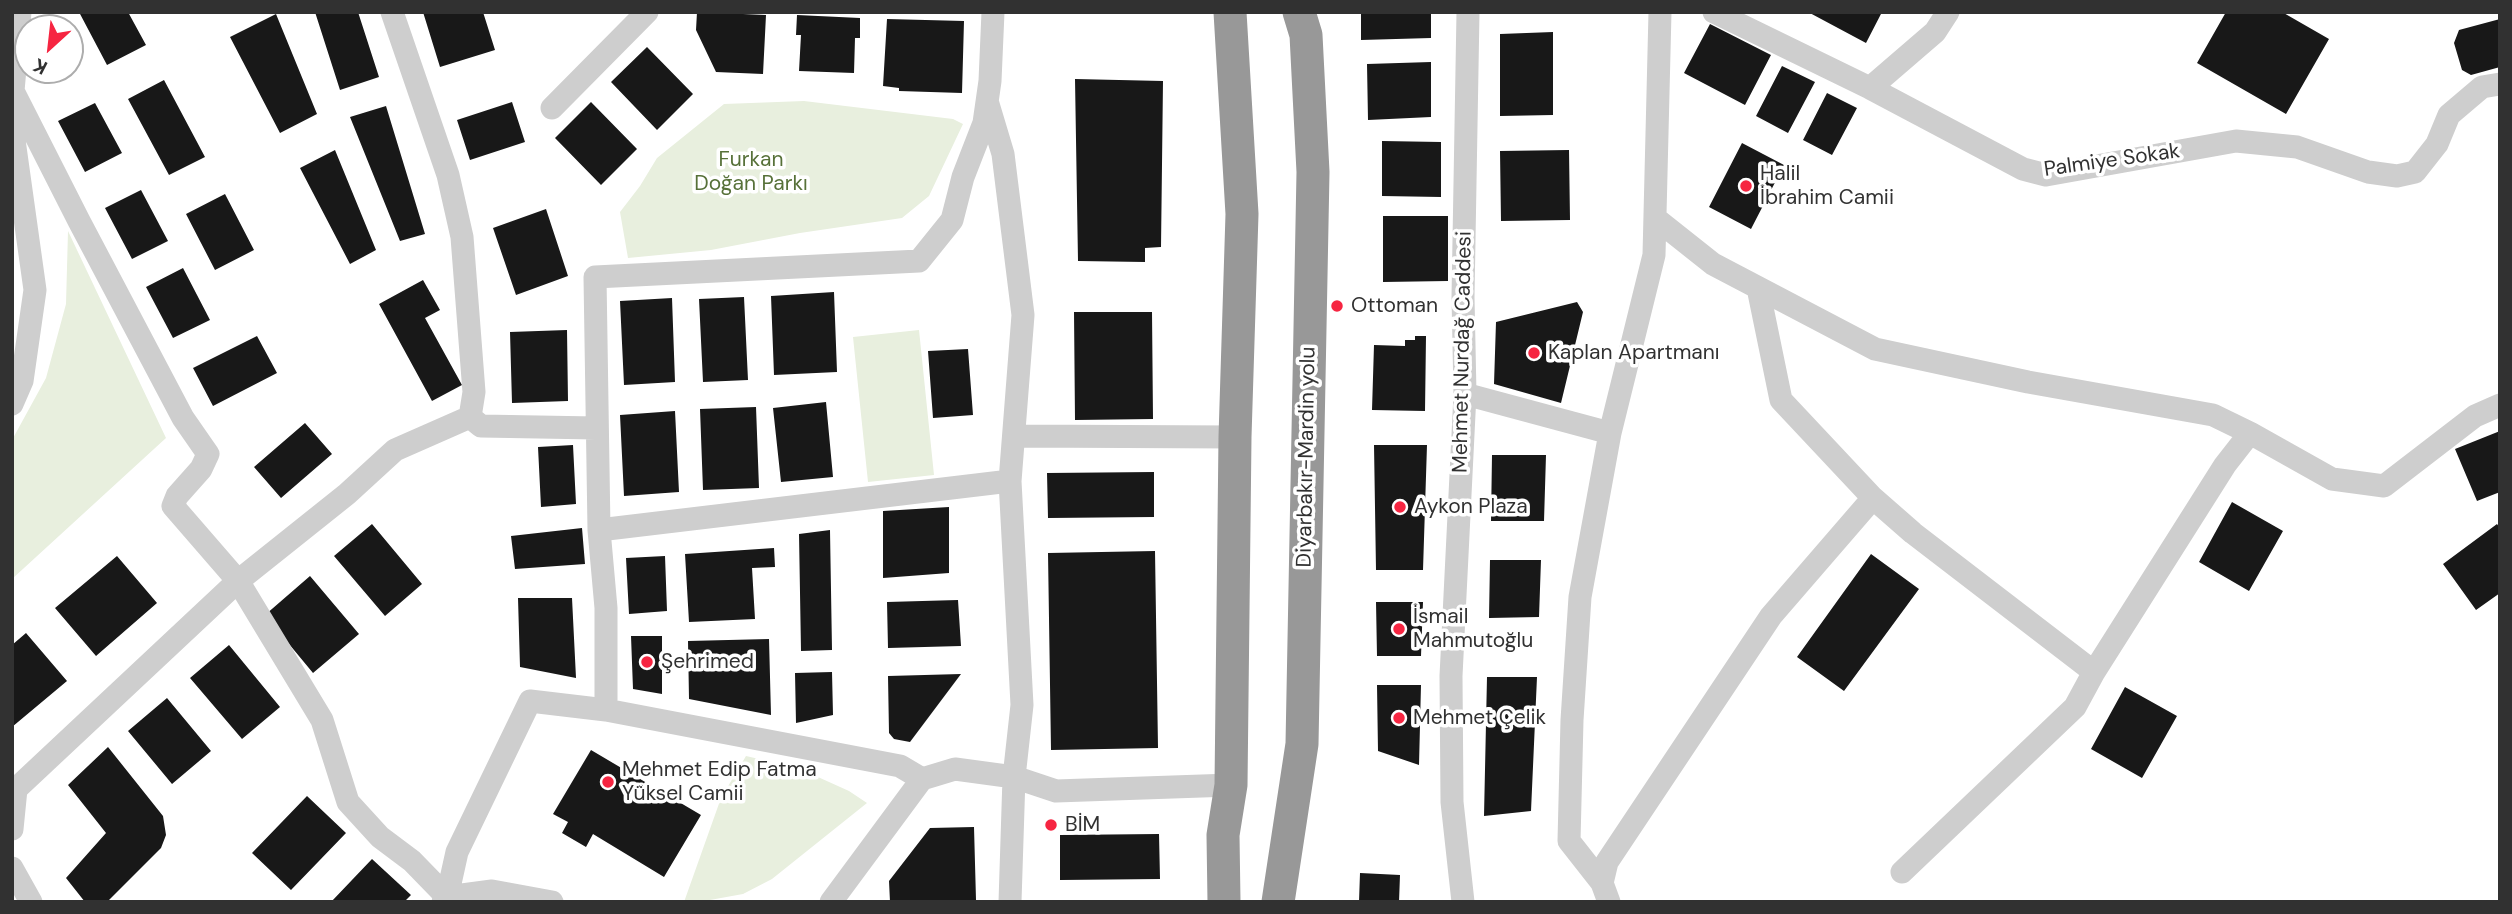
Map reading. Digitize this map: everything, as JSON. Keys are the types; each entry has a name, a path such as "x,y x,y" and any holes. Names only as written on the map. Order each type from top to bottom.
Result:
{"highway":[{"path":"1224,902 1223,835 1231,785 1235,437 1242,214 1230,12"},
{"name":"Diyarbakır-Mardin yolu","path":"1278,902 1302,744 1313,172 1303,20"}],"street":[{"path":"12,404 22,381 35,290 15,152 13,90 20,12"},
{"path":"391,12 448,175 462,237 474,391 470,417"},
{"path":"552,108 647,12"},
{"path":"606,710 606,608 599,530 596,428 595,277 919,261 952,220 963,177 984,123 993,12"},
{"name":"Mehmet Nurdağ Caddesi","path":"1463,902 1452,802 1451,676 1465,394 1463,296 1468,12"},
{"path":"1606,892 1569,841 1572,720 1580,597 1610,433 1654,255 1660,12"},
{"name":"Palmiye Sokak","path":"1714,12 1870,88 2023,169 2046,175 2236,141 2297,147 2368,172 2396,176 2415,172 2437,144 2449,115 2482,87 2500,85"},
{"path":"1870,88 1935,32 1948,12"},
{"path":"13,90 79,222 183,418 208,454 201,469 177,496 173,506 238,581 322,720 348,802 380,837 412,860 445,899"},
{"path":"987,99 1003,154 1023,315 1010,481 1022,705 1014,777 1010,902"},
{"path":"1655,218 1713,264 1875,349 2028,382 2213,415 2332,479 2384,486 2475,416 2500,405"},
{"path":"1758,288 1781,400 1872,498 1913,533 2094,672"},
{"path":"1465,394 1610,433"},
{"path":"470,417 481,426 596,428"},
{"path":"12,829 14,788 238,581 347,494 396,450 470,417"},
{"path":"1902,872 2075,707 2094,672 2225,465 2250,433"},
{"path":"1014,436 1235,437"},
{"path":"599,530 1010,481"},
{"path":"1606,892 1607,862 1771,616 1872,498"},
{"path":"445,899 457,852 530,701 606,710 900,766 922,779"},
{"path":"831,902 922,779 955,768 1014,777 1056,791 1231,785"},
{"path":"12,868 31,902"},
{"path":"445,899 492,891 552,902"}],"green space":[{"name":"Furkan Doğan Parkı","path":"804,101 953,119 963,124 929,196 902,218 711,250 628,258 620,212 657,158 724,104"},
{"path":"68,231 166,438 12,579 12,440 46,378 66,304"},
{"path":"919,330 934,475 868,482 853,337"},
{"path":"746,756 798,768 849,791 867,803 772,879 743,894 684,902 721,798"}],"building":[{"path":"79,12 128,12 146,45 107,65 84,21 84,14"},
{"path":"315,12 358,12 379,77 340,90"},
{"path":"423,12 483,12 495,50 440,67"},
{"path":"697,12 766,15 763,74 716,72 696,30"},
{"path":"1361,12 1431,12 1431,38 1361,40"},
{"path":"1808,12 1882,12 1866,43"},
{"path":"2226,12 2282,12 2329,39 2286,114 2197,63"},
{"path":"276,14 317,114 280,133 230,37"},
{"path":"797,15 860,18 860,38 855,38 854,73 799,71 801,35 796,35"},
{"path":"887,19 964,21 962,93 899,91 899,88 883,86"},
{"path":"2500,19 2500,67 2471,75 2462,70 2454,43 2459,30"},
{"path":"1710,24 1771,55 1745,105 1684,73"},
{"path":"1553,32 1553,115 1500,116 1500,34"},
{"path":"647,47 693,94 657,130 611,82"},
{"path":"1431,62 1431,117 1368,120 1367,64"},
{"path":"1782,66 1815,82 1788,133 1756,116"},
{"path":"1075,79 1163,81 1161,247 1145,248 1145,262 1078,261"},
{"path":"164,80 205,157 169,175 128,99"},
{"path":"1827,93 1857,108 1832,155 1803,140"},
{"path":"512,102 525,142 470,160 457,120"},
{"path":"591,102 637,149 601,185 555,138"},
{"path":"95,103 122,153 85,172 58,121"},
{"path":"386,106 425,234 400,241 350,117"},
{"path":"1382,141 1441,142 1441,197 1382,196"},
{"name":"Halil İbrahim Camii","path":"1742,143 1784,165 1751,229 1709,207"},
{"path":"335,150 376,250 350,264 300,168"},
{"path":"1569,150 1570,220 1501,221 1500,151"},
{"path":"141,190 168,241 132,259 105,208"},
{"path":"225,194 254,250 215,270 186,214"},
{"path":"546,209 568,276 516,295 493,228"},
{"path":"1383,216 1448,216 1448,281 1383,282"},
{"path":"183,268 210,320 173,338 146,287"},
{"path":"423,280 440,310 425,318 462,385 432,401 379,304"},
{"path":"834,292 837,372 774,375 771,296"},
{"path":"744,297 748,380 703,382 699,299"},
{"path":"672,298 675,382 624,385 620,301"},
{"name":"Kaplan Apartmanı","path":"1577,302 1583,312 1561,403 1494,384 1496,322"},
{"path":"1074,312 1152,312 1153,419 1075,420"},
{"path":"567,330 568,401 512,403 510,332"},
{"path":"257,336 277,373 213,406 193,368"},
{"path":"1415,336 1426,336 1425,411 1372,410 1374,345 1405,346 1405,340 1415,340"},
{"path":"968,349 973,415 933,418 928,351"},
{"path":"826,402 833,477 781,482 773,408"},
{"path":"756,407 759,488 703,490 700,409"},
{"path":"675,411 679,492 624,496 620,415"},
{"path":"305,423 332,454 281,498 254,467"},
{"path":"2500,431 2500,492 2477,501 2455,449"},
{"path":"573,445 576,504 541,507 538,447"},
{"name":"Aykon Plaza","path":"1374,445 1427,445 1423,570 1376,570"},
{"path":"1492,455 1546,455 1544,521 1491,521"},
{"path":"1154,472 1154,517 1048,518 1047,473"},
{"path":"2232,502 2283,531 2249,591 2199,562"},
{"path":"949,507 949,573 883,578 883,511"},
{"path":"372,524 422,584 385,616 334,556"},
{"path":"2497,524 2500,528 2500,593 2476,610 2443,564"},
{"path":"582,528 585,564 515,569 511,536"},
{"path":"830,530 832,650 801,651 799,534"},
{"path":"774,548 775,567 752,568 755,619 689,622 685,554"},
{"path":"1155,551 1158,748 1051,750 1048,553"},
{"path":"1871,554 1919,589 1844,691 1797,657"},
{"path":"117,556 157,603 96,656 55,608"},
{"path":"665,556 667,611 629,614 626,558"},
{"path":"1490,560 1541,560 1539,617 1489,618"},
{"path":"310,576 359,634 313,673 265,615"},
{"path":"518,598 572,598 576,678 520,667"},
{"path":"958,600 961,646 888,648 887,602"},
{"name":"İsmail Mahmutoğlu","path":"1376,602 1423,602 1421,656 1377,656"},
{"path":"26,633 67,681 12,727 12,645"},
{"name":"Şehrimed","path":"631,636 662,636 662,694 633,689"},
{"path":"769,639 771,715 689,699 688,641"},
{"path":"229,645 280,707 242,739 190,678"},
{"path":"832,672 833,715 796,723 795,673"},
{"path":"961,674 910,742 894,739 889,733 888,676"},
{"path":"1487,677 1537,677 1531,811 1484,816"},
{"name":"Mehmet Çelik","path":"1377,685 1421,685 1419,765 1378,751"},
{"path":"2125,687 2177,716 2142,778 2091,749"},
{"path":"167,698 211,751 172,784 128,731"},
{"path":"108,747 163,816 166,835 161,848 107,902 85,902 66,878 106,833 68,785"},
{"name":"Mehmet Edip Fatma Yüksel Camii","path":"591,750 701,815 664,877 593,834 586,847 562,833 568,822 553,814"},
{"path":"307,796 346,833 291,890 252,853"},
{"path":"974,827 976,900 890,902 889,881 930,828"},
{"path":"1159,834 1160,879 1060,880 1060,835"},
{"path":"372,859 411,895 404,902 331,902"},
{"path":"1360,873 1400,875 1399,902 1359,902"}],"place":[{"name":"Halil İbrahim Camii","path":"1746,186"},
{"name":"Ottoman","path":"1337,306"},
{"name":"Kaplan Apartmanı","path":"1534,353"},
{"name":"Aykon Plaza","path":"1400,507"},
{"name":"İsmail Mahmutoğlu","path":"1399,629"},
{"name":"Şehrimed","path":"647,662"},
{"name":"Mehmet Çelik","path":"1399,718"},
{"name":"Mehmet Edip Fatma Yüksel Camii","path":"608,782"},
{"name":"BİM","path":"1051,825"}]}
